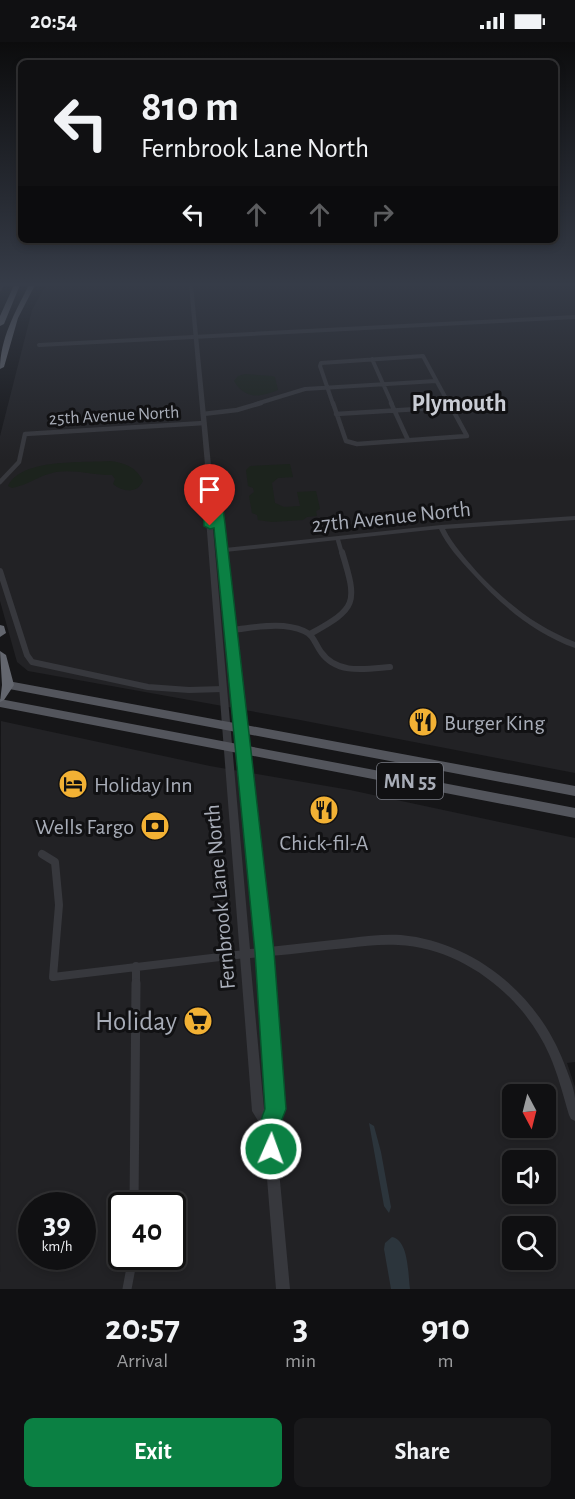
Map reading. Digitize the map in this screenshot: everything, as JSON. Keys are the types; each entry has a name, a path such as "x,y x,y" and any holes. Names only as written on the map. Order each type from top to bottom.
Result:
{"highway":[{"path":"0,367 7,343"},
{"path":"0,655 8,685 0,697"}],"main road":[{"name":"MN 55","path":"8,685 575,791"},
{"name":"MN 55","path":"0,703 575,813"}],"street":[{"path":"39,345 74,343"},
{"name":"Fernbrook Lane North","path":"197,343 210,483 207,487 212,553 258,1111 269,1127"},
{"path":"423,356 436,381 467,436 348,442 344,439 321,363 423,356"},
{"path":"372,359 408,440"},
{"path":"203,414 237,410 292,391 436,381"},
{"path":"336,414 451,407"},
{"name":"25th Avenue North","path":"0,482 19,462 25,434 204,423"},
{"name":"Fernbrook Lane North","path":"210,483 214,486 222,550 264,952 276,1109 269,1127 283,1289"},
{"name":"27th Avenue North","path":"212,553 222,550 338,540 441,527 575,518"},
{"path":"441,527 450,545 512,611 540,630 575,645"},
{"path":"310,634 343,614 351,606 353,596 338,540"},
{"path":"0,571 27,655 32,662 148,687 189,690 223,689"},
{"path":"230,630 290,627 310,634 316,641 321,654 334,665 352,670 390,667"},
{"path":"42,855 55,862 60,895 53,978 136,966 372,940 401,940 447,950 470,961 511,992 542,1030 552,1049 575,1115"},
{"path":"134,1192 136,966"},
{"path":"127,1289 131,1270"}],"shaded area":[{"path":"24,343 575,343 575,773 28,671 17,662 0,601 0,436"},
{"path":"245,374 275,377 278,390 260,395 248,394 234,381 238,376"},
{"path":"110,461 133,469 143,481 134,490 125,490 113,484 115,479 112,475 70,471 50,473 12,488 8,486 15,477 39,466 69,462"},
{"path":"290,464 293,477 278,478 272,483 275,503 284,507 300,506 297,492 316,491 320,509 316,511 317,516 303,520 272,522 258,520 257,515 252,513 249,496 254,492 253,488 248,486 246,470 250,466"},
{"path":"1,721 210,766 350,790 575,838 575,1062 567,1063 575,1087 575,1289 0,1289"},
{"path":"369,1123 374,1126 381,1152 391,1207 389,1213 384,1206"},
{"path":"392,1237 402,1244 405,1251 410,1289 391,1289 384,1249 385,1243"}],"place":[{"name":"Burger King","path":"423,722"},
{"name":"Holiday Inn","path":"73,784"},
{"name":"Chick-fil-A","path":"324,810"},
{"name":"Wells Fargo","path":"155,826"},
{"name":"Holiday","path":"198,1021"}],"district":[{"name":"Plymouth","path":"459,403"}],"route":[{"path":"210,526 207,487 210,483 214,486 219,524 264,952 276,1109 269,1127 271,1149"}]}
